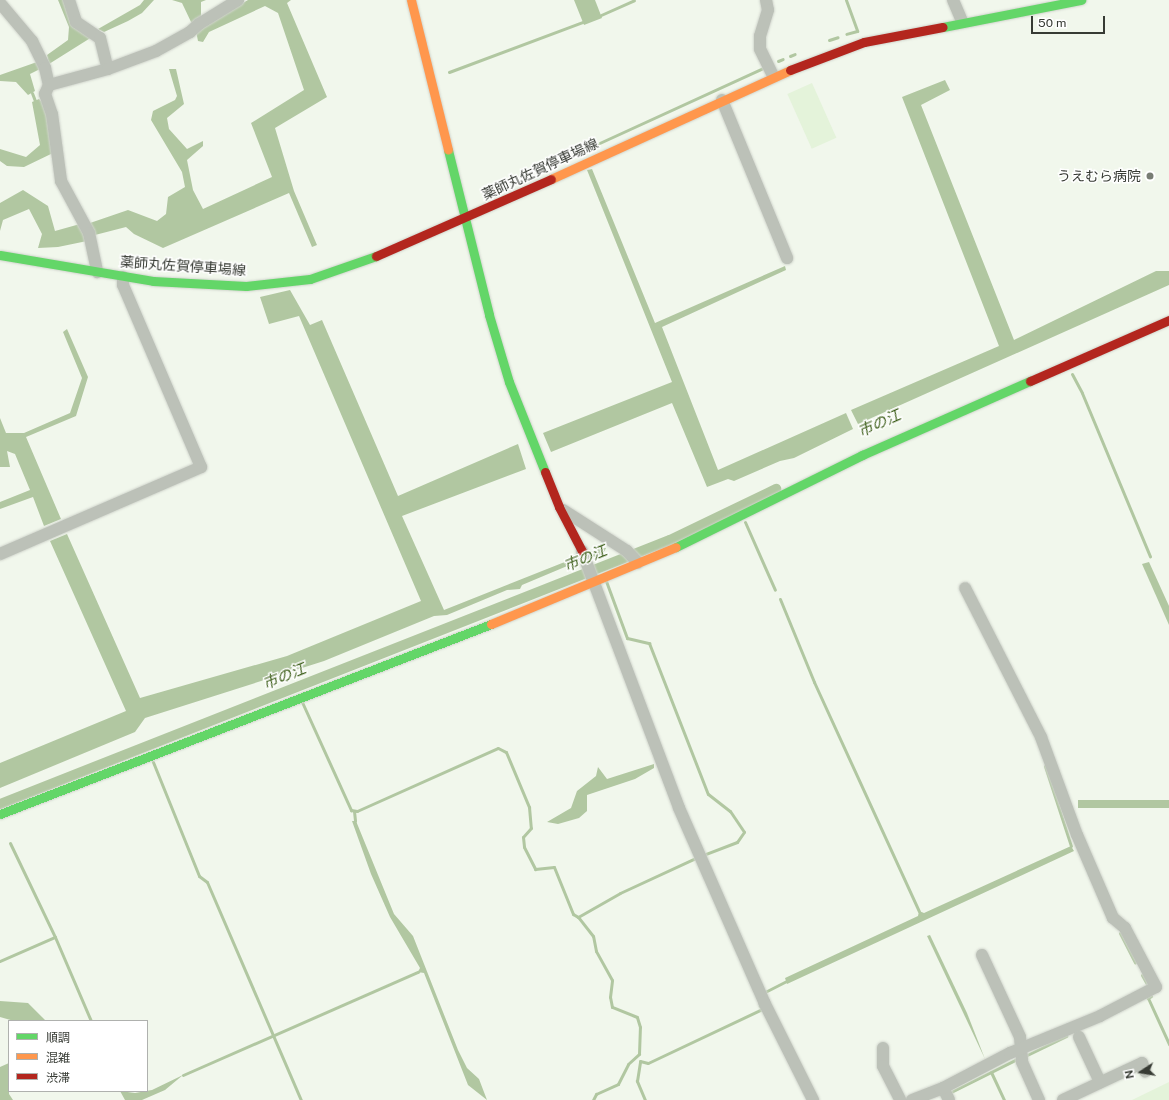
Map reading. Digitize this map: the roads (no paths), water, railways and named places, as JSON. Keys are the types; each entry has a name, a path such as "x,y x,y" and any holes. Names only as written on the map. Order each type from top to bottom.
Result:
{"street":[{"path":"69,0 76,22 96,35 108,69"},
{"path":"49,85 108,69 156,51 238,0"},
{"path":"411,0 465,219 509,382 559,507 586,559 601,578 660,761 700,856 764,1002 813,1100"},
{"path":"766,0 768,10 760,36 760,49 773,76"},
{"path":"953,0 962,21"},
{"name":"薬師丸佐賀停車場線","path":"0,255 123,277 246,286 310,278 357,264 465,219 773,76 864,42 962,21 1081,0"},
{"path":"0,3 32,41 44,64 49,85 45,94 52,114 61,181 88,230 97,272"},
{"path":"722,100 787,258"},
{"path":"0,554 201,467 123,284 123,277"},
{"path":"0,814 458,637 677,548 862,455 1169,320"},
{"path":"559,507 628,551 638,563"},
{"path":"912,1100 1020,1056 1156,987 1125,928 1113,918 1077,835 1042,737 965,588"},
{"path":"982,956 1020,1037 1020,1056 1040,1100"},
{"path":"1079,1037 1100,1082"},
{"path":"883,1048 883,1066 900,1100"},
{"path":"1063,1100 1142,1063 1145,1070"},
{"path":"943,1088 949,1100"}],"water":[{"path":"58,0 64,0 92,37 49,64 47,55 68,40 69,27"},
{"path":"144,0 154,0 142,13 128,21 104,32 98,29 140,5"},
{"path":"172,0 206,0 201,2 201,16 192,24 182,3"},
{"path":"248,0 291,0 287,3 327,97 275,128 294,191 317,245 312,247 289,193 163,248 134,234 126,227 95,235 90,223 128,210 157,221 166,214 168,197 185,187 182,172 151,120 153,111 175,100 177,96 169,69 176,69 184,104 167,118 169,129 187,149 203,141 203,146 187,160 193,190 203,209 272,177 251,123 304,90 278,13 265,6 209,32 203,42 198,41 196,31"},
{"path":"574,0 595,0 602,18 584,25"},
{"path":"37,62 40,69 30,74 35,91 28,95 16,82 0,81 0,75"},
{"path":"945,80 950,90 921,105 1014,340 1156,271 1169,271 1169,285 858,424 851,410 999,346 902,97"},
{"path":"39,99 44,104 53,138 53,153 24,167 7,166 0,161 0,149 26,157 40,145 32,102"},
{"path":"592,169 655,323 785,266 786,270 662,327 718,470 846,413 853,429 794,458 780,461 734,481 728,479 707,487 672,403 551,452 543,433 672,382 587,170"},
{"path":"23,190 48,206 55,231 80,224 87,241 58,247 38,248 42,234 29,209 3,220 0,231 0,203"},
{"path":"290,290 310,325 322,320 398,496 518,444 526,469 402,516 444,610 600,548 606,548 603,554 596,557 591,556 522,585 520,589 507,590 447,615 434,616 324,661 145,718 135,732 0,788 0,763 126,711 50,541 67,534 140,698 287,656 421,601 299,316 269,324 260,297"},
{"path":"67,329 88,377 76,416 26,437 61,519 44,526 33,497 0,509 0,502 30,490 15,454 7,451 10,467 0,467 0,418 6,433 24,433 70,413 82,378 63,332"},
{"path":"1149,562 1169,606 1169,625 1142,564"},
{"path":"654,764 654,768 635,779 587,795 587,811 579,818 558,824 547,822 571,808 577,791 596,776 598,767 607,779"},
{"path":"1078,800 1169,800 1169,808 1078,808"},
{"path":"352,821 356,821 394,914 413,936 458,1050 467,1068 479,1079 487,1100 468,1085 424,973 418,972 420,968 390,917 371,874"},
{"path":"1071,846 1074,851 787,984 785,978 918,916 919,911 924,913"},
{"path":"930,935 967,1013 985,1059 927,936"},
{"path":"0,1001 28,1003 45,1020 10,1020 0,1017"},
{"path":"8,1063 8,1092 13,1100 0,1100 0,1067"},
{"path":"183,1075 165,1090 142,1100 125,1100 121,1092 135,1093 148,1092"}],"waterway":[{"path":"601,15 634,0"},
{"path":"846,0 857,31 846,34"},
{"path":"449,72 583,22"},
{"path":"829,40 838,37"},
{"path":"790,56 795,54"},
{"path":"778,61 783,59"},
{"path":"582,151 763,68"},
{"path":"32,93 35,101"},
{"path":"1072,374 1082,393 1150,556"},
{"name":"市の江","path":"0,804 670,540 776,489"},
{"path":"745,522 775,590"},
{"path":"606,581 627,638 649,643 708,794 730,811 744,832 737,842 703,855"},
{"path":"780,599 814,682 919,911"},
{"path":"302,702 351,810 357,811 498,748 506,752 529,807 531,828 523,837 524,847 535,869 554,867 573,914 578,917"},
{"path":"153,762 199,876 207,882 301,1100"},
{"path":"1045,766 1071,846"},
{"path":"354,811 355,821"},
{"path":"10,843 55,937 91,1020"},
{"path":"593,1100 596,1094 618,1084 628,1064 639,1054 640,1027 637,1017 612,1007 610,997 612,980 596,951 593,936 578,917 620,893 698,857"},
{"path":"1120,933 1135,962"},
{"path":"0,961 55,937"},
{"path":"183,1075 418,972"},
{"path":"1142,975 1148,986"},
{"path":"763,993 788,980"},
{"path":"1151,996 1148,998 1169,1044"},
{"path":"645,1100 637,1081 640,1061 648,1063 762,1009 760,1006"},
{"path":"1025,1056 1066,1036"},
{"path":"949,1093 1019,1058"},
{"path":"991,1072 1004,1100"}],"place":[{"name":"うえむら病院","path":"1150,176"}]}
